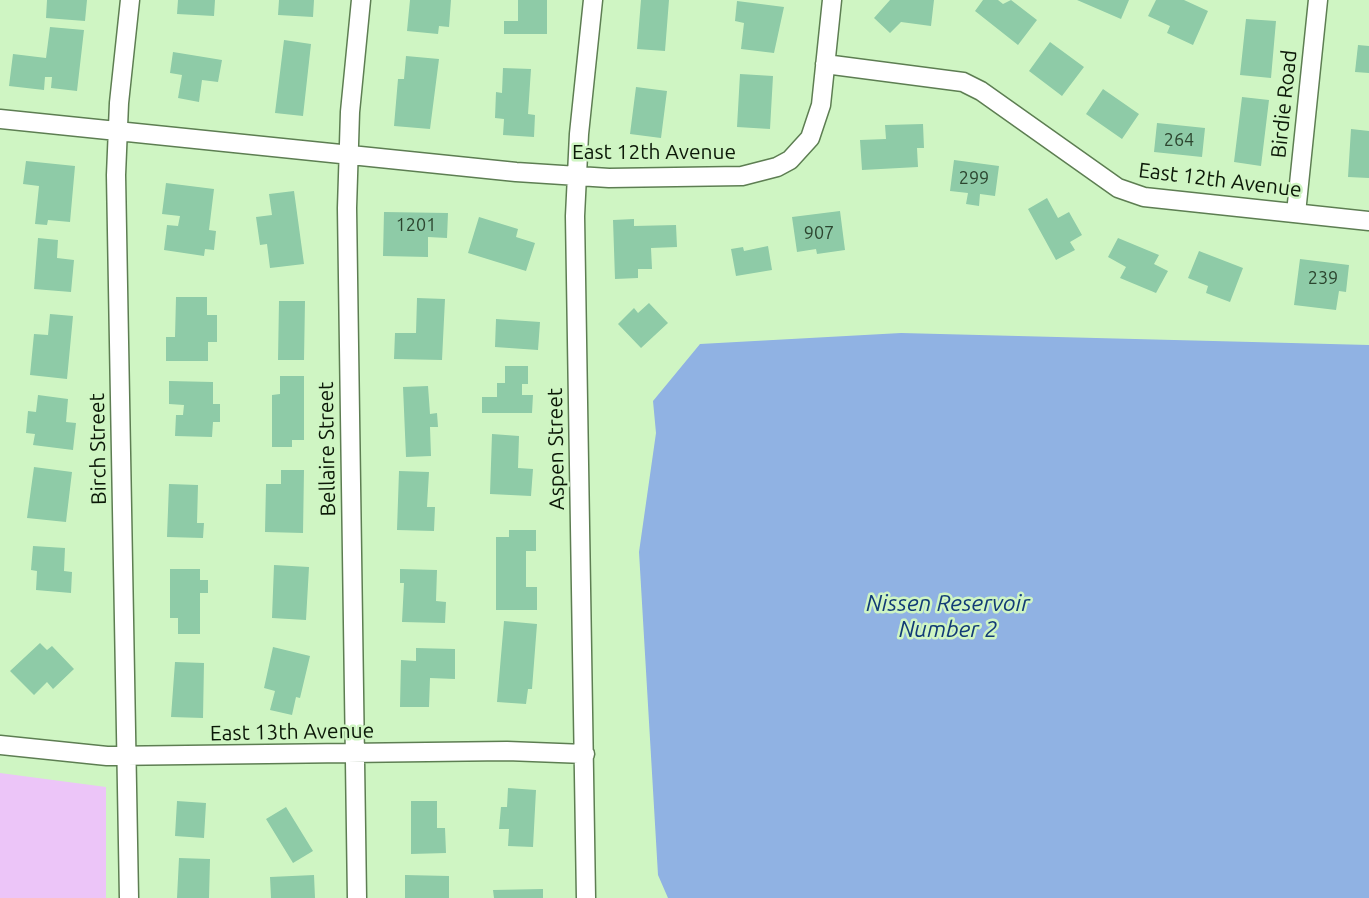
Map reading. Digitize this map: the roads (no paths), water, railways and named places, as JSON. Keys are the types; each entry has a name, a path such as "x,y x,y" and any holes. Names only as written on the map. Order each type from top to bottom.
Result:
{"street":[{"name":"Birch Street","path":"129,898 118,131 130,0"},
{"name":"Bellaire Street","path":"357,898 348,156 361,0"},
{"name":"Aspen Street","path":"586,898 577,176 593,0"},
{"path":"825,64 832,0"},
{"name":"Birdie Road","path":"1296,213 1318,0"},
{"name":"East 12th Avenue","path":"0,119 348,156 577,176 742,176 777,167 790,160 810,138 821,105 825,64 963,82 981,91 1106,180 1144,197 1369,221"},
{"name":"East 13th Avenue","path":"0,745 126,757 507,751 584,754"}],"water":[{"name":"Nissen Reservoir Number 2","path":"901,333 1369,345 1369,898 668,898 658,875 639,552 656,433 653,401 700,344"}]}
